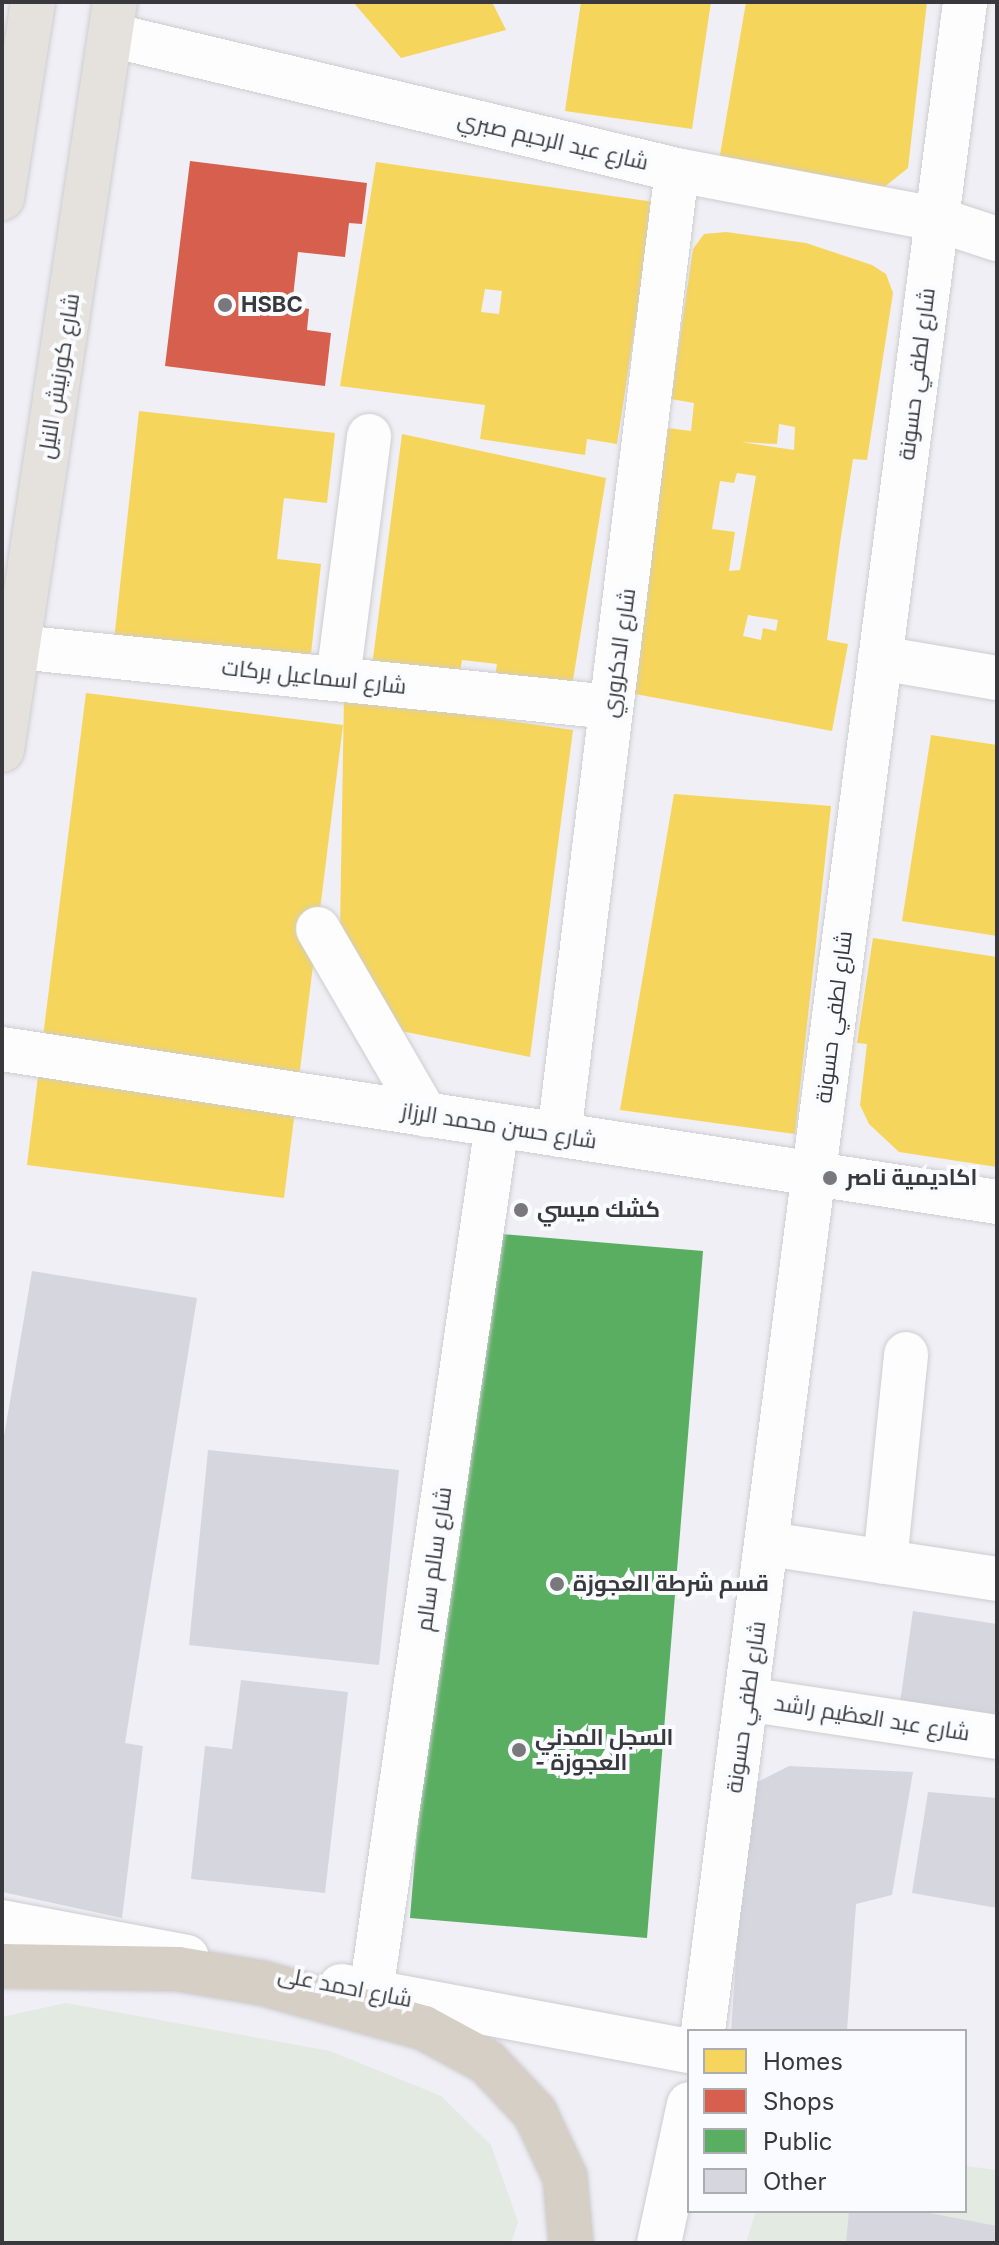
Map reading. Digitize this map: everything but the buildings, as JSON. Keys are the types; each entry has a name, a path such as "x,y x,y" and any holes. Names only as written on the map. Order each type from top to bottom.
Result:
{"highway":[{"path":"2,1966 178,1969 262,1983 424,2028 487,2062 535,2113 565,2177 571,2243"}],"main road":[{"path":"2,198 33,2"},
{"name":"شارع كورنيش النيل","path":"2,750 113,19"}],"street":[{"name":"شارع لطفي حسونة","path":"703,2029 769,1544 965,2"},
{"name":"شارع عبد الرحيم صبري","path":"113,19 677,170 936,219 997,239"},
{"name":"شارع الدكروري","path":"559,1135 677,170"},
{"path":"338,679 369,436"},
{"name":"شارع اسماعيل بركات","path":"18,647 611,707"},
{"path":"880,658 997,678"},
{"path":"318,929 426,1115"},
{"name":"شارع حسن محمد الرزاز","path":"2,1049 997,1202"},
{"name":"شارع سالم سالم","path":"371,1992 497,1125"},
{"path":"885,1562 906,1354"},
{"path":"769,1544 997,1579"},
{"name":"شارع عبد العظيم راشد","path":"746,1699 997,1737"},
{"name":"شارع احمد على","path":"2,1922 687,2051"},
{"path":"659,2243 687,2113"}],"shaded area":[{"path":"66,2003 330,2051 441,2096 491,2145 518,2222 511,2243 2,2243 2,2017"},
{"path":"967,2166 997,2170 997,2243 746,2243 755,2213 967,2213"}],"place":[{"name":"HSBC","path":"225,305"},
{"name":"اكاديمية ناصر","path":"830,1178"},
{"name":"كشك ميسي","path":"521,1210"},
{"name":"قسم شرطة العجوزة","path":"557,1584"},
{"name":"السجل المدني - العجوزة","path":"519,1750"}]}
